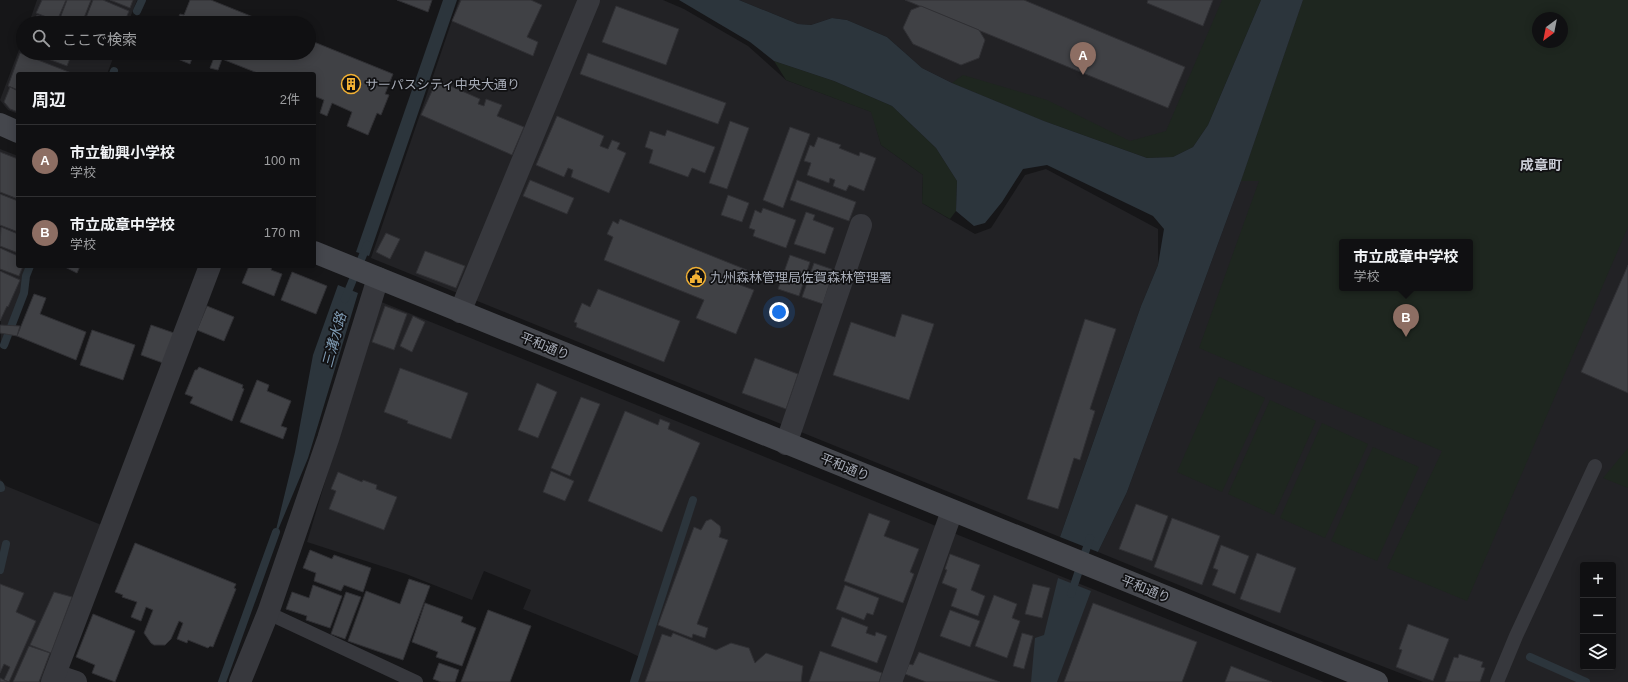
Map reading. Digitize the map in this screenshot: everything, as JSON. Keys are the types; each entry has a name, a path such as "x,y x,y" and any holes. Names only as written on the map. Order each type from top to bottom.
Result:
{"street":[{"path":"460,312 590,0"},
{"path":"0,124 16,131"},
{"path":"786,444 861,225"},
{"name":"平和通り","path":"316,253 1377,682"},
{"path":"76,682 53,678 209,268"},
{"path":"240,682 268,613 328,439 373,276"},
{"path":"891,682 952,511"}],"lane":[{"path":"1497,682 1516,636 1594,466"},
{"path":"268,613 416,682"}],"shaded area":[{"path":"37,0 137,0 131,16 31,16"},
{"path":"459,0 663,0 684,9 748,46 786,80 872,112 881,145 923,175 922,203 975,234 991,228 1025,175 1046,169 1158,229 1158,265 1141,306 1060,537 371,258"},
{"path":"739,0 1261,0 1173,157 1044,121 952,83 922,68 887,37 847,20 832,18 811,25 798,24"},
{"path":"1222,0 1261,0 1208,125 1193,147 1173,157 1147,158 1044,121 952,83 963,75 1047,100 1130,141 1166,131"},
{"path":"1303,0 1628,0 1628,682 1423,682 1289,630 1098,552 1127,492 1241,181"},
{"path":"1303,0 1628,0 1628,227 1467,601 1387,568 1442,451 1199,348 1259,181 1241,181"},
{"path":"16,58 16,60 112,60 108,72 16,72 16,113 8,110 0,100"},
{"path":"774,61 834,81 892,106 936,148 957,181 956,211 950,219 922,203 923,175 881,145 871,112 786,80"},
{"path":"0,149 16,155 16,268 27,268 23,277 22,294 1,346"},
{"path":"379,301 1324,682 637,682 644,659 523,609 531,590 484,571 472,600 406,574 307,542"},
{"path":"1219,377 1265,398 1222,492 1177,472"},
{"path":"1270,400 1316,421 1274,515 1228,494"},
{"path":"1322,423 1368,444 1325,538 1280,518"},
{"path":"1373,447 1419,467 1377,561 1331,541"},
{"path":"1628,448 1628,488 1603,478"},
{"path":"0,479 6,486 104,526 44,682 0,682"}],"water":[{"path":"443,0 457,0 369,256 356,252"},
{"path":"679,0 739,0 798,24 811,25 832,18 847,20 887,37 922,68 952,83 1044,121 1147,158 1173,157 1193,147 1208,125 1261,0 1303,0 1241,181 1127,492 1098,552 1060,537 1141,306 1158,265 1164,229 1153,216 1047,165 1023,169 1002,202 985,223 974,226 956,211 957,181 936,148 892,106 834,81 774,61 750,42"},
{"path":"338,285 358,293 308,458 273,542 295,452 313,355"},
{"path":"1058,578 1091,591 1057,682 1031,682 1035,638 1044,635"}],"building":[{"path":"42,0 66,0 59,16 44,16 36,13"},
{"path":"67,0 91,0 85,16 61,16"},
{"path":"93,0 103,0 129,11 127,16 87,16"},
{"path":"110,0 133,0 130,8"},
{"path":"190,0 211,0 251,16 179,16 180,14 184,15"},
{"path":"397,0 432,0 428,12"},
{"path":"461,0 531,0 542,5 527,37 538,42 533,56 452,21"},
{"path":"905,0 1024,0 1185,67 1168,108"},
{"path":"1148,0 1213,0 1203,26 1147,3"},
{"path":"616,6 679,29 666,65 602,42"},
{"path":"921,6 979,30 985,40 979,58 961,65 913,44 903,28 911,10"},
{"name":"サーパスシティ中央大通り","path":"316,43 393,74 385,94 389,95 381,115 377,113 368,135 347,126 352,112 332,103 327,116 320,113 324,100 316,97 316,72 255,72 225,60 316,60"},
{"path":"588,53 726,103 718,124 580,74"},
{"path":"17,60 38,60 69,72 16,72 16,89 8,86"},
{"path":"51,60 69,60 67,66"},
{"path":"180,60 191,60 190,64"},
{"name":"サーパスシティ中央大通り","path":"213,60 222,60 218,70 210,68"},
{"path":"437,80 480,99 478,104 484,106 486,99 502,105 497,116 524,127 512,155 421,115"},
{"path":"10,87 16,90 16,111 10,109 4,102"},
{"path":"557,116 604,136 600,146 608,149 612,140 620,143 617,149 626,153 609,193 571,177 573,170 568,168 564,177 536,165"},
{"path":"730,121 749,128 727,189 709,183"},
{"path":"790,127 810,134 783,208 763,200"},
{"path":"667,130 715,147 705,173 692,168 688,177 649,163 653,150 645,147 650,131 665,136"},
{"path":"818,137 841,145 839,148 859,156 860,152 876,158 864,191 849,185 846,191 833,186 835,180 830,178 829,183 807,175 811,163 804,161 810,145 814,147"},
{"path":"0,152 16,158 16,198 0,192"},
{"path":"530,180 574,198 567,214 523,196"},
{"path":"797,180 856,202 849,221 790,200"},
{"path":"0,194 16,200 16,231 0,225"},
{"path":"728,195 749,203 742,222 721,215"},
{"path":"763,208 796,220 786,248 753,236 755,230 749,228 755,210 761,213"},
{"path":"806,212 815,215 813,220 834,228 825,254 794,244"},
{"name":"九州森林管理局佐賀森林管理署","path":"620,219 747,270 740,285 754,290 736,334 696,318 704,300 604,260 613,237 607,234 613,221 618,224"},
{"path":"1,227 16,233 16,252 0,246"},
{"path":"386,233 400,239 390,259 376,252"},
{"path":"0,248 16,255 16,268 22,268 19,276 0,269"},
{"path":"425,251 465,266 456,288 416,273"},
{"path":"790,255 810,262 799,296 778,289"},
{"path":"814,263 834,270 823,304 802,297"},
{"path":"1628,265 1628,393 1581,372"},
{"path":"67,268 79,268 77,273"},
{"path":"248,268 272,268 271,270 282,274 274,296 242,283"},
{"path":"0,271 20,280 0,321"},
{"path":"292,272 327,286 316,314 281,300"},
{"path":"598,289 680,321 664,362 576,327 577,323 574,322 582,303 590,307"},
{"path":"34,294 46,298 40,314 86,332 76,360 17,336"},
{"path":"207,306 234,317 224,341 197,330"},
{"path":"385,306 407,314 394,350 372,342"},
{"path":"902,314 934,324 909,400 833,375 851,322 895,337"},
{"path":"413,316 425,322 412,352 400,346"},
{"path":"1085,319 1116,329 1090,409 1095,411 1080,460 1074,458 1058,509 1027,499"},
{"path":"0,325 20,326 17,336 0,333"},
{"path":"151,325 174,333 163,363 141,355"},
{"path":"92,330 135,345 123,380 80,365"},
{"path":"755,358 798,374 786,409 742,393"},
{"path":"199,367 243,385 242,388 244,389 232,421 190,403 193,397 185,394 195,370"},
{"path":"400,368 468,393 451,439 407,423 408,421 384,412"},
{"path":"257,380 269,385 267,391 291,401 281,426 287,428 283,439 240,422"},
{"path":"537,383 557,392 538,438 518,430"},
{"path":"581,397 600,404 570,476 551,468"},
{"path":"625,411 658,425 660,419 670,423 668,429 700,443 662,532 588,501"},
{"path":"551,471 574,481 565,501 543,492"},
{"path":"338,472 362,482 363,480 377,485 376,489 397,497 384,530 329,509 336,491 331,489"},
{"path":"1136,504 1168,516 1152,561 1119,549"},
{"path":"869,513 890,521 884,536 919,549 910,572 914,574 903,603 844,581"},
{"path":"1172,518 1220,536 1202,585 1154,567"},
{"path":"711,519 720,526 721,531 719,537 728,540 697,624 708,628 705,638 693,634 692,638 658,625 694,527 701,530 706,521"},
{"path":"135,543 236,584 234,588 236,589 213,647 210,646 208,648 188,640 187,643 177,639 183,623 179,621 171,639 165,645 154,645 144,633 153,610 146,607 141,621 131,617 137,602 122,597 123,595 115,592"},
{"path":"1221,545 1249,556 1235,594 1212,585 1218,570 1213,568"},
{"path":"310,550 332,559 334,555 371,568 363,592 344,585 341,591 314,581 316,573 303,568"},
{"path":"1257,553 1296,568 1280,613 1240,599"},
{"path":"950,554 980,565 971,590 985,596 978,616 951,606 957,589 942,583 947,570 945,569"},
{"path":"409,579 430,586 403,660 348,641 366,591 400,604"},
{"path":"0,584 24,593 16,612 36,621 9,682 4,680 10,667 4,664 0,673"},
{"path":"1033,584 1050,588 1042,618 1025,614"},
{"path":"313,585 342,596 330,628 306,620 307,616 286,609 292,592 309,598"},
{"path":"845,585 879,598 873,615 867,613 864,620 836,609"},
{"path":"54,592 72,597 51,653 30,645"},
{"path":"346,592 361,597 345,639 331,634"},
{"path":"994,595 1017,604 1012,618 1020,621 1007,658 975,646"},
{"path":"425,603 463,617 461,622 476,628 462,666 436,657 438,652 412,642"},
{"path":"1093,603 1197,642 1182,682 1064,682"},
{"path":"488,610 531,626 510,682 461,682"},
{"path":"950,610 980,621 970,647 940,636"},
{"path":"93,614 135,631 115,682 92,673 95,665 76,657"},
{"path":"842,617 868,627 866,633 875,636 876,632 887,636 877,663 831,646"},
{"path":"1408,624 1449,639 1433,681 1396,667 1402,650 1399,649"},
{"path":"673,633 716,650 731,643 749,648 755,663 766,653 803,666 801,682 645,682 662,634 671,637"},
{"path":"1022,633 1033,636 1024,669 1013,666"},
{"path":"29,646 50,653 39,682 13,682"},
{"path":"820,651 882,673 879,682 809,682"},
{"path":"919,652 1000,682 926,682 905,674 909,664 913,665"},
{"path":"1459,654 1483,662 1481,667 1485,668 1480,682 1445,682 1454,657 1458,658"},
{"path":"439,663 459,670 455,682 441,682 433,679"},
{"path":"1231,666 1272,682 1225,682"},
{"path":"0,678 8,682 0,682"}],"waterway":[{"path":"137,11 142,0"},
{"name":"三溝水路","path":"345,299 367,245"},
{"path":"4,345 24,293 26,276 29,268"},
{"path":"634,682 693,500"},
{"name":"三溝水路","path":"222,682 276,532"},
{"path":"1071,594 1090,538"},
{"path":"0,570 6,544"},
{"path":"1530,657 1586,682"}],"place":[{"name":"市立勧興小学校","path":"1083,75"},
{"name":"サーパスシティ中央大通り","path":"351,84"},
{"name":"九州森林管理局佐賀森林管理署","path":"696,277"},
{"name":"市立成章中学校","path":"1406,337"}],"district":[{"name":"成章町","path":"1541,165"}]}
